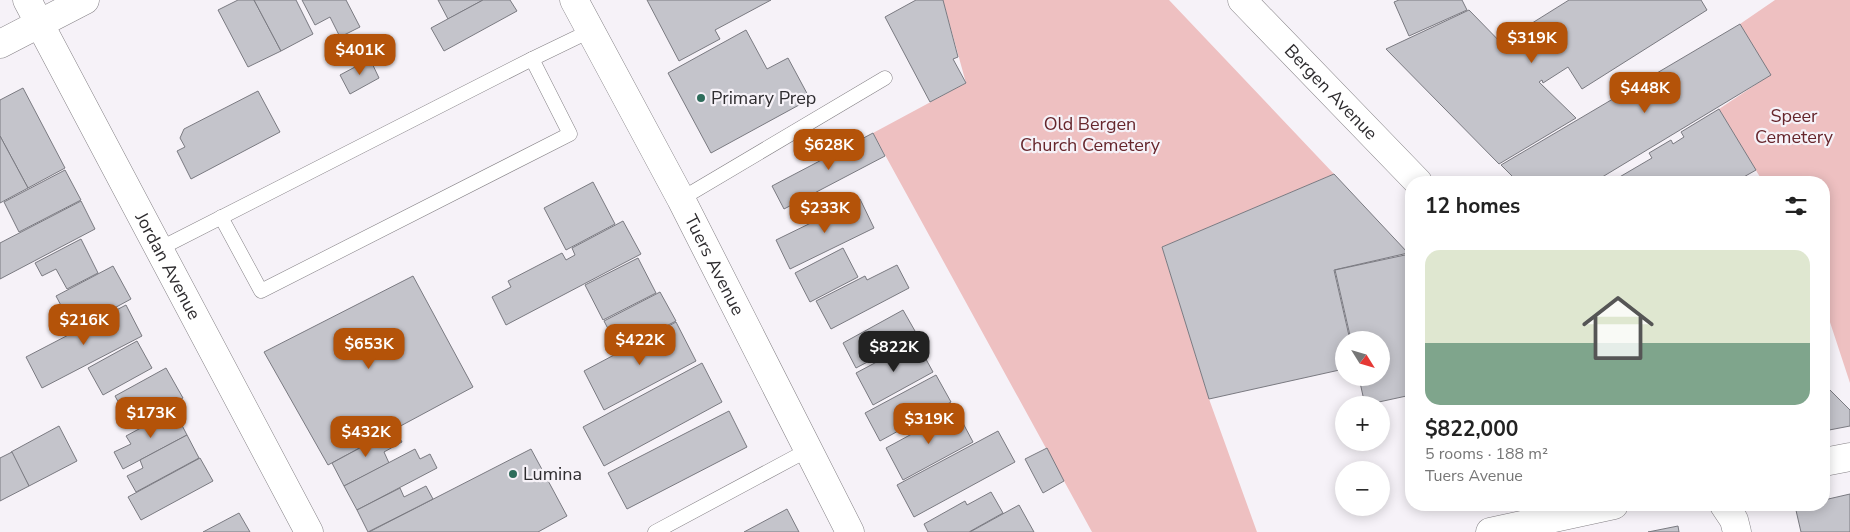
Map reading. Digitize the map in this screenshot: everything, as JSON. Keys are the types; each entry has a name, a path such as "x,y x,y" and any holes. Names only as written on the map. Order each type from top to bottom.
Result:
{"street":[{"path":"0,44 33,12 85,0"},
{"name":"Tuers Avenue","path":"574,0 681,199 850,532"},
{"name":"Bergen Avenue","path":"1242,0 1412,176"},
{"name":"Jordan Avenue","path":"33,12 309,532"},
{"path":"1830,461 1850,457"},
{"path":"1490,532 1586,511"},
{"path":"1728,511 1734,520 1737,532"}],"lane":[{"path":"159,249 590,31"},
{"path":"221,217 261,291 561,139 570,134 532,59"},
{"path":"681,199 885,78"},
{"path":"655,532 808,450"}],"green space":[{"name":"Old Bergen Church Cemetery","path":"943,0 1169,0 1334,174 1162,247 1209,399 1257,532 1092,532 873,133 966,83"},
{"name":"Speer Cemetery","path":"1775,0 1850,0 1850,383 1830,322 1830,176 1759,176 1719,109 1770,75 1740,24"}],"building":[{"path":"238,0 254,0 281,51 248,67 218,10"},
{"path":"254,0 296,0 313,34 281,51"},
{"path":"302,0 346,0 360,27 340,37 330,17 315,25"},
{"path":"438,0 483,0 448,19"},
{"path":"483,0 510,0 517,11 444,51 431,28"},
{"path":"647,0 771,0 715,30 720,39 679,61"},
{"path":"916,0 943,0 958,57 953,59 966,83 930,102 885,17"},
{"path":"1399,0 1462,0 1467,10 1409,36 1394,2"},
{"path":"1569,0 1701,0 1707,10 1582,89 1568,67 1543,83 1542,80 1539,82 1576,118 1499,164 1386,49 1469,10 1511,53 1519,44 1513,35"},
{"path":"1740,24 1771,75 1604,176 1512,176 1501,165"},
{"path":"746,30 767,69 788,58 810,99 711,153 668,73"},
{"path":"370,59 379,78 350,94 340,75"},
{"path":"23,88 65,168 28,188 0,136 0,100"},
{"path":"258,91 280,132 191,179 177,151 185,147 180,138 184,129"},
{"path":"1719,109 1756,170 1746,176 1621,176 1652,158 1649,153 1671,140 1673,144 1684,137 1681,132"},
{"path":"873,133 885,156 784,209 772,186"},
{"path":"0,136 28,188 0,203"},
{"path":"65,170 81,200 19,232 4,202"},
{"path":"1334,174 1405,250 1405,254 1334,270 1348,331 1335,331 1335,371 1209,399 1162,247"},
{"path":"593,182 615,224 566,250 544,208"},
{"path":"860,199 874,228 790,269 776,240"},
{"path":"81,201 95,229 0,279 0,243"},
{"path":"623,221 641,254 506,325 492,297 511,287 508,281 562,253 566,260 575,255 572,248"},
{"path":"81,239 98,273 67,289 56,269 42,276 35,263"},
{"path":"843,248 858,277 810,302 795,273"},
{"path":"1405,255 1405,396 1390,400 1390,396 1363,396 1361,386 1390,386 1390,331 1349,331 1335,270"},
{"path":"638,258 656,293 603,320 585,285"},
{"path":"897,265 909,288 831,329 816,301 865,276 867,280"},
{"path":"113,266 131,299 74,330 56,296"},
{"path":"413,276 473,387 328,465 264,352"},
{"path":"660,292 676,321 619,350 604,321"},
{"path":"126,305 142,336 42,388 26,357"},
{"path":"903,310 915,331 892,343 894,348 856,368 843,343"},
{"path":"676,322 696,361 604,410 584,371"},
{"path":"137,341 152,368 103,395 88,368"},
{"path":"916,341 933,372 873,405 856,373"},
{"path":"702,363 722,402 604,466 583,427"},
{"path":"166,368 183,398 132,427 115,396"},
{"path":"936,375 951,402 880,441 865,413"},
{"path":"1830,390 1850,410 1850,426 1830,430"},
{"path":"174,410 187,435 123,469 114,452 131,444 126,436"},
{"path":"956,410 973,442 903,480 886,448"},
{"path":"729,411 747,447 627,509 608,473"},
{"path":"59,426 77,461 29,486 11,452"},
{"path":"395,429 402,442 384,452 389,463 344,486 332,463"},
{"path":"998,431 1015,462 914,517 897,485"},
{"path":"187,435 199,458 136,492 127,476 143,468 140,460"},
{"path":"1047,448 1064,481 1043,493 1025,459"},
{"path":"415,449 420,459 430,454 437,468 357,510 344,486"},
{"name":"Lumina","path":"531,449 567,516 538,532 369,532"},
{"path":"12,452 29,486 0,501 0,458"},
{"path":"200,458 213,481 141,520 128,497"},
{"path":"426,486 433,499 368,532 357,510 400,488 404,497"},
{"path":"991,492 1003,513 969,532 928,532 924,524 965,501 967,505"},
{"path":"1850,494 1850,532 1801,532 1796,511 1830,511 1830,499"},
{"path":"1019,505 1034,532 970,532"},
{"path":"787,509 799,532 744,532"},
{"path":"239,513 250,532 203,532"},
{"path":"1678,526 1679,532 1648,532"}],"place":[{"name":"Primary Prep","path":"701,98"},
{"name":"Lumina","path":"513,474"}]}
